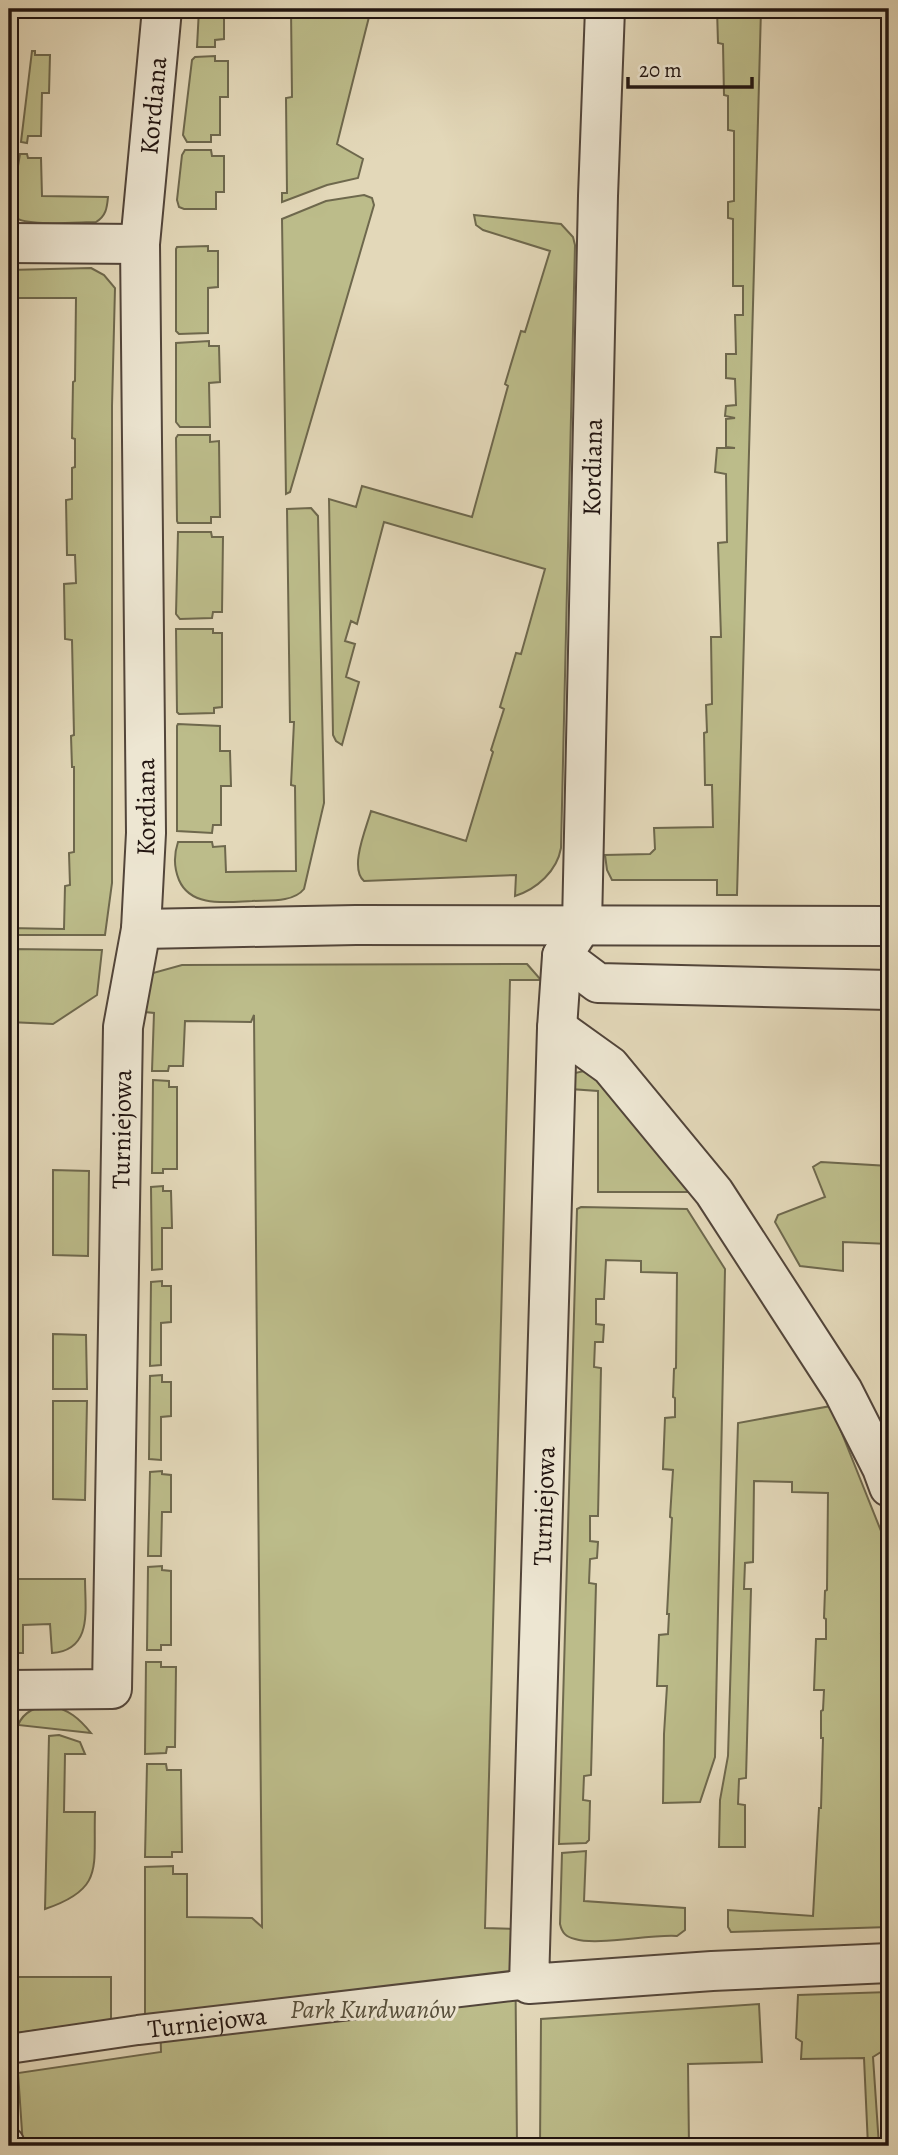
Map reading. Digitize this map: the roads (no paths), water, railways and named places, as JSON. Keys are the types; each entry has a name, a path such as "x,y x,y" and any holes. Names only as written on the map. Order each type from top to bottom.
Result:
{"street":[{"name":"Kordiana","path":"141,929 146,833 140,244 162,9"},
{"name":"Kordiana","path":"572,941 605,9"},
{"path":"9,243 140,244"},
{"path":"141,929 356,925 572,941 889,926"},
{"name":"Turniejowa","path":"9,1690 112,1689 123,1027 141,929"},
{"path":"572,941 598,984 889,990"},
{"name":"Turniejowa","path":"529,1984 557,1028 572,941"},
{"path":"557,1028 610,1066 714,1192 843,1391 882,1468 889,1488"},
{"name":"Turniejowa","path":"9,2049 138,2030 529,1984 712,1971 889,1963"}],"park label":[{"name":"Park Kurdwanów","path":"373,2009"}]}
